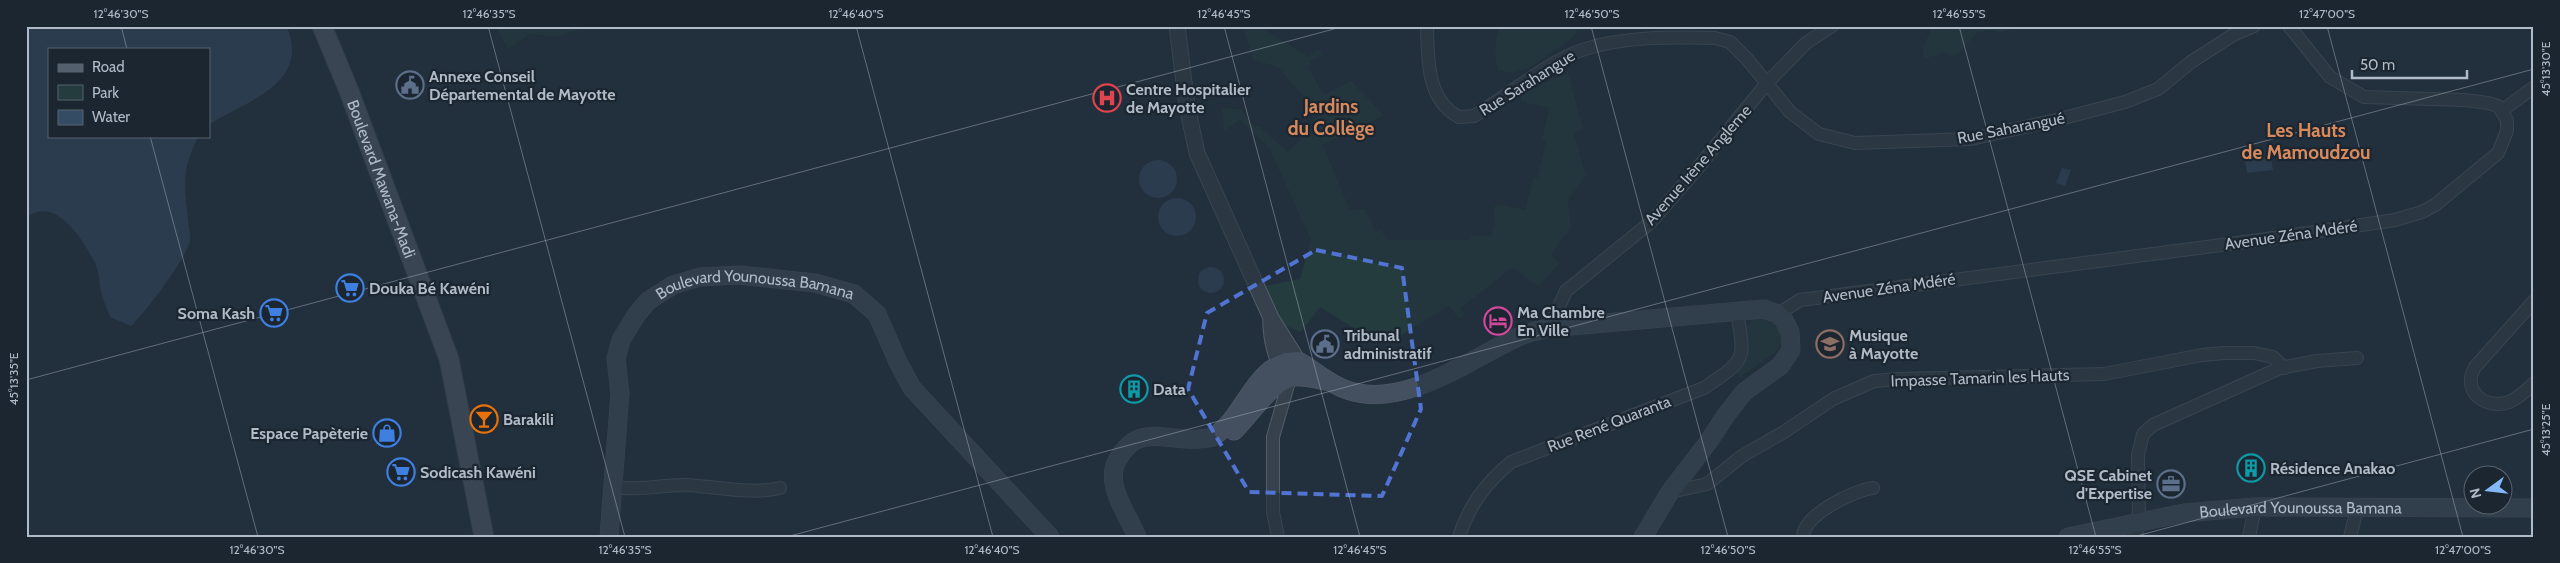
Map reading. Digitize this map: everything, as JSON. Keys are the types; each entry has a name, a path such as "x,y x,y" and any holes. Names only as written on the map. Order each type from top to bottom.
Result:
{"main road":[{"name":"Boulevard Mawana-Madi","path":"322,26 349,92 448,360 484,537"},
{"name":"Boulevard Younoussa Bamana","path":"609,537 620,393 616,359 621,340 648,301 673,285 700,277 738,275 815,283 854,294 868,304 883,324 898,362 912,388 1050,537"},
{"path":"1284,371 1328,382 1357,393 1395,393 1419,386 1522,335 1550,328 1764,309 1778,314 1790,332 1791,350 1780,366 1744,392 1670,492 1643,537"},
{"path":"1137,537 1125,508 1117,498 1114,469 1131,442 1145,436 1194,439 1209,443 1228,436 1276,386 1284,371 1298,361 1328,382"},
{"name":"Boulevard Younoussa Bamana","path":"2068,537 2137,530 2184,513 2255,507 2534,508"}],"street":[{"path":"1177,26 1187,106 1197,153 1271,318 1298,361"},
{"name":"Rue Sarahangue","path":"1427,26 1428,59 1435,93 1440,102 1459,117 1474,116 1563,59 1581,50 1620,42 1715,38 1730,42 1767,83"},
{"name":"Avenue Irène Angleme","path":"1550,328 1566,291 1651,222 1767,83 1806,43 1832,26"},
{"name":"Rue Saharangué","path":"1767,83 1790,112 1819,134 1855,143 1972,139 2125,102 2158,89 2192,62 2234,35 2254,26"},
{"path":"2289,26 2330,77 2364,97 2488,102 2503,110 2534,87"},
{"name":"Avenue Zéna Mdéré","path":"1778,314 1800,300 2360,226 2422,212 2435,205 2498,153 2507,131 2507,120 2503,110"},
{"path":"2534,300 2474,367 2470,374 2470,383 2471,390 2477,396 2502,403 2509,402 2534,383"},
{"name":"Rue René Quaranta","path":"1459,537 1470,510 1489,480 1511,462 1704,388 1731,370 1743,350 1737,311"},
{"path":"1271,318 1270,332 1284,371 1273,437 1274,512 1278,537"},
{"name":"Impasse Tamarin les Hauts","path":"1670,492 1707,484 1742,456 1784,432 1833,399 1874,381 2104,374 2224,352 2254,353 2273,357 2284,368"},
{"path":"2137,530 2138,455 2143,434 2153,425 2259,376 2317,361 2358,358"},
{"path":"614,487 626,489 684,485 762,492 780,488"},
{"path":"1803,537 1810,521 1828,507 1852,494 1873,488"},
{"path":"2249,537 2255,507"},
{"path":"2350,537 2357,508"}],"highlighted area":[{"path":"1316,250 1402,268 1421,409 1382,496 1249,492 1188,389 1207,313"}],"green space":[{"path":"495,26 591,26 556,37 530,34 508,49"},
{"path":"1243,26 1259,26 1309,57 1317,49 1323,54 1310,61 1311,64 1308,67 1324,95 1351,81 1384,115 1323,145 1350,210 1365,209 1376,232 1382,230 1386,240 1471,240 1471,236 1490,236 1495,226 1494,207 1499,204 1525,210 1533,178 1537,178 1546,141 1542,140 1549,108 1522,102 1519,94 1568,73 1583,128 1574,133 1586,176 1568,200 1571,228 1551,255 1560,263 1539,286 1512,268 1461,308 1465,315 1459,319 1449,306 1395,339 1371,339 1320,307 1301,332 1283,325 1265,286 1300,279 1311,240 1269,148 1240,120 1224,131 1222,108 1241,109 1253,125 1260,127 1288,152 1316,124 1313,120 1319,115 1278,67 1253,60"},
{"path":"1499,26 1577,27 1576,33 1570,40 1527,69 1512,73 1498,70 1496,64 1495,48"},
{"path":"1932,26 2020,26 2001,33 1989,30 1977,33 1953,57 1943,53 1924,59 1923,48"},
{"path":"1759,318 1776,324 1781,333 1780,345 1777,351 1739,378 1737,373 1744,362 1747,351 1747,326 1752,320"}],"water":[{"path":"26,26 287,26 292,49 290,64 283,76 261,96 210,124 210,48 48,48 48,138 198,138 187,166 185,185 190,241 165,285 131,326 110,317 102,294 96,264 83,242 67,223 47,212 37,212 26,218"},
{"path":"2271,157 2273,170 2247,173 2245,160"},
{"path":"1158,160 1172,165 1177,179 1172,193 1158,198 1144,193 1139,179 1144,165"},
{"path":"2062,168 2071,170 2065,186 2056,183"},
{"path":"1177,198 1191,203 1196,217 1191,231 1177,236 1163,231 1158,217 1163,203"},
{"path":"1211,267 1220,271 1224,280 1220,289 1211,293 1202,289 1198,280 1202,271"}],"place":[{"name":"Annexe Conseil Départemental de Mayotte","path":"410,85"},
{"name":"Centre Hospitalier de Mayotte","path":"1107,98"},
{"name":"Douka Bé Kawéni","path":"350,288"},
{"name":"Soma Kash","path":"274,313"},
{"name":"Ma Chambre En Ville","path":"1498,321"},
{"name":"Tribunal administratif","path":"1325,344"},
{"name":"Musique à Mayotte","path":"1830,344"},
{"name":"Data","path":"1134,389"},
{"name":"Barakili","path":"484,419"},
{"name":"Espace Papèterie","path":"387,433"},
{"name":"Résidence Anakao","path":"2251,468"},
{"name":"Sodicash Kawéni","path":"401,472"},
{"name":"QSE Cabinet d'Expertise","path":"2171,484"}],"district":[{"name":"Jardins du Collège","path":"1331,117"},
{"name":"Les Hauts de Mamoudzou","path":"2306,141"}]}
